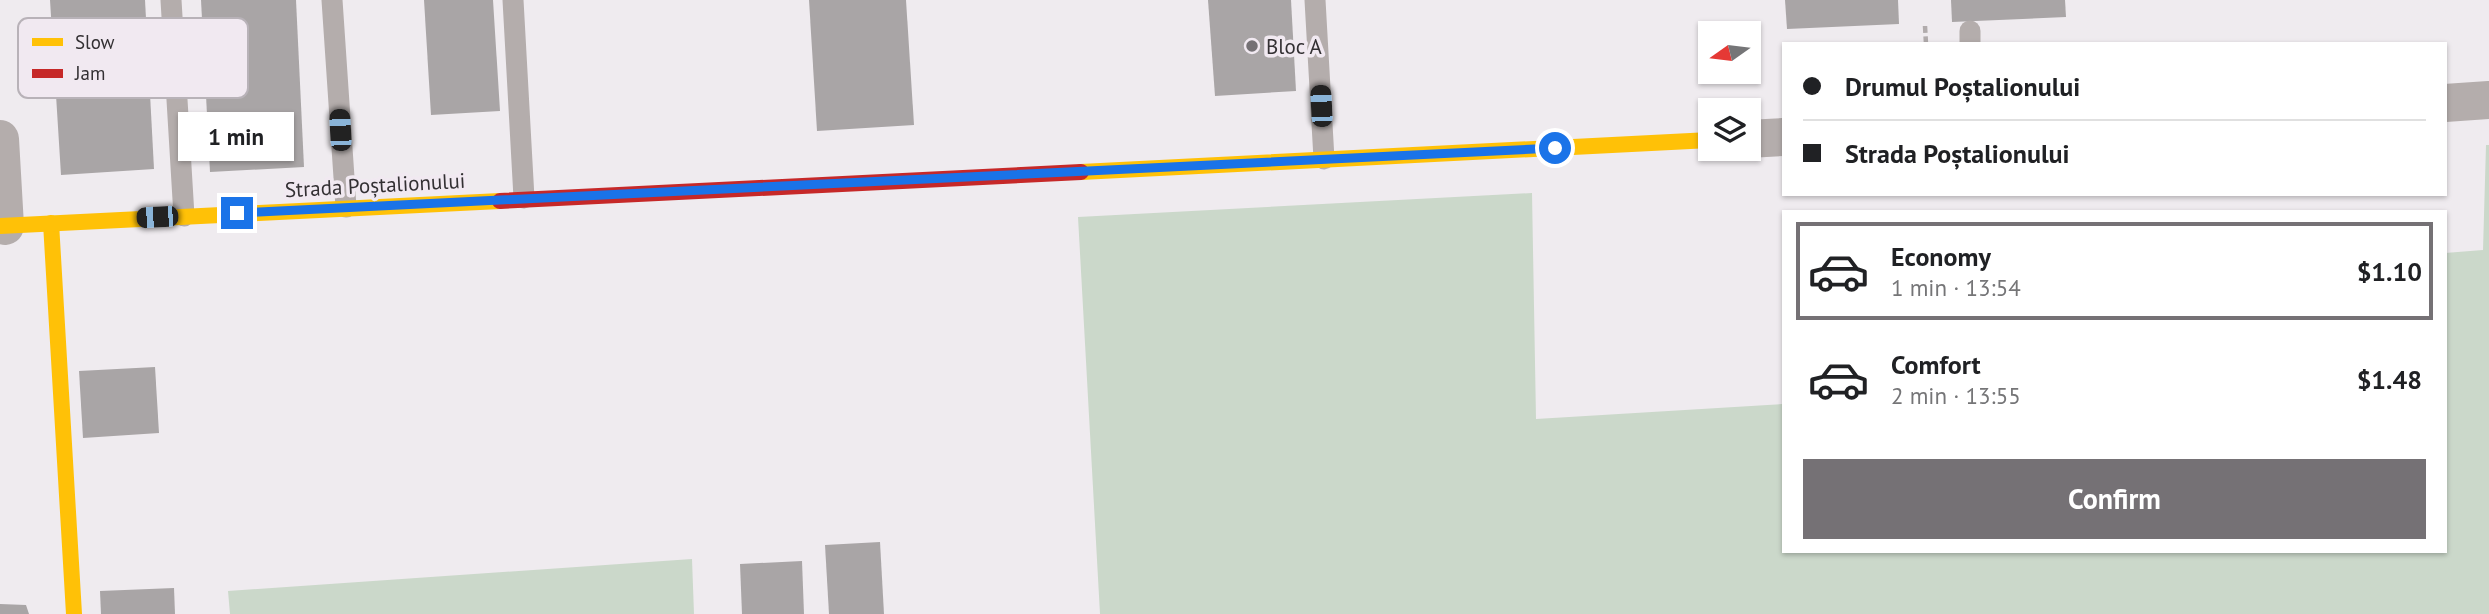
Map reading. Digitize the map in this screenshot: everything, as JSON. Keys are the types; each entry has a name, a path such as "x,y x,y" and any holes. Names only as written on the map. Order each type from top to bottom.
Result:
{"street":[{"path":"2447,103 2489,100"},
{"path":"1761,138 1782,137"},
{"path":"0,139 3,226"},
{"name":"Strada Poștalionului","path":"3,226 1698,141"},
{"path":"51,223 74,614"}],"lane":[{"path":"171,0 172,18"},
{"path":"332,0 346,207"},
{"path":"513,0 524,198"},
{"path":"1314,0 1324,159"},
{"path":"177,98 184,216"}],"path":[{"path":"1925,26 1926,42"}],"green space":[{"path":"2486,145 2489,145 2489,614 1100,614 1078,217 1532,193 1536,419 1782,404 1782,553 2447,553 2447,253 2483,250"},
{"path":"692,559 694,614 230,614 228,591"}],"building":[{"path":"50,0 145,0 146,18 51,18"},
{"path":"201,0 296,0 304,167 210,172 206,98 248,98 248,18 202,18"},
{"path":"424,0 493,0 500,111 431,115"},
{"path":"809,0 906,0 914,125 817,131"},
{"name":"Bloc A","path":"1208,0 1291,0 1296,91 1215,96"},
{"path":"1785,0 1898,0 1899,24 1787,29"},
{"path":"1951,0 2065,0 2066,17 1952,22"},
{"path":"56,98 150,98 154,169 61,175"},
{"path":"155,367 159,433 83,438 79,371"},
{"path":"880,542 884,614 829,614 825,545"},
{"path":"802,561 804,614 742,614 740,564"},
{"path":"174,588 175,614 101,614 100,591"},
{"path":"0,604 26,605 29,614 0,614"}],"traffic: slow":[{"path":"1081,172 1698,141"},
{"path":"0,226 500,201"},
{"path":"51,223 74,614"}],"traffic: jam":[{"path":"500,201 1081,172"}],"place":[{"name":"Bloc A","path":"1252,46"}],"route":[{"path":"237,213 1555,148"}]}
